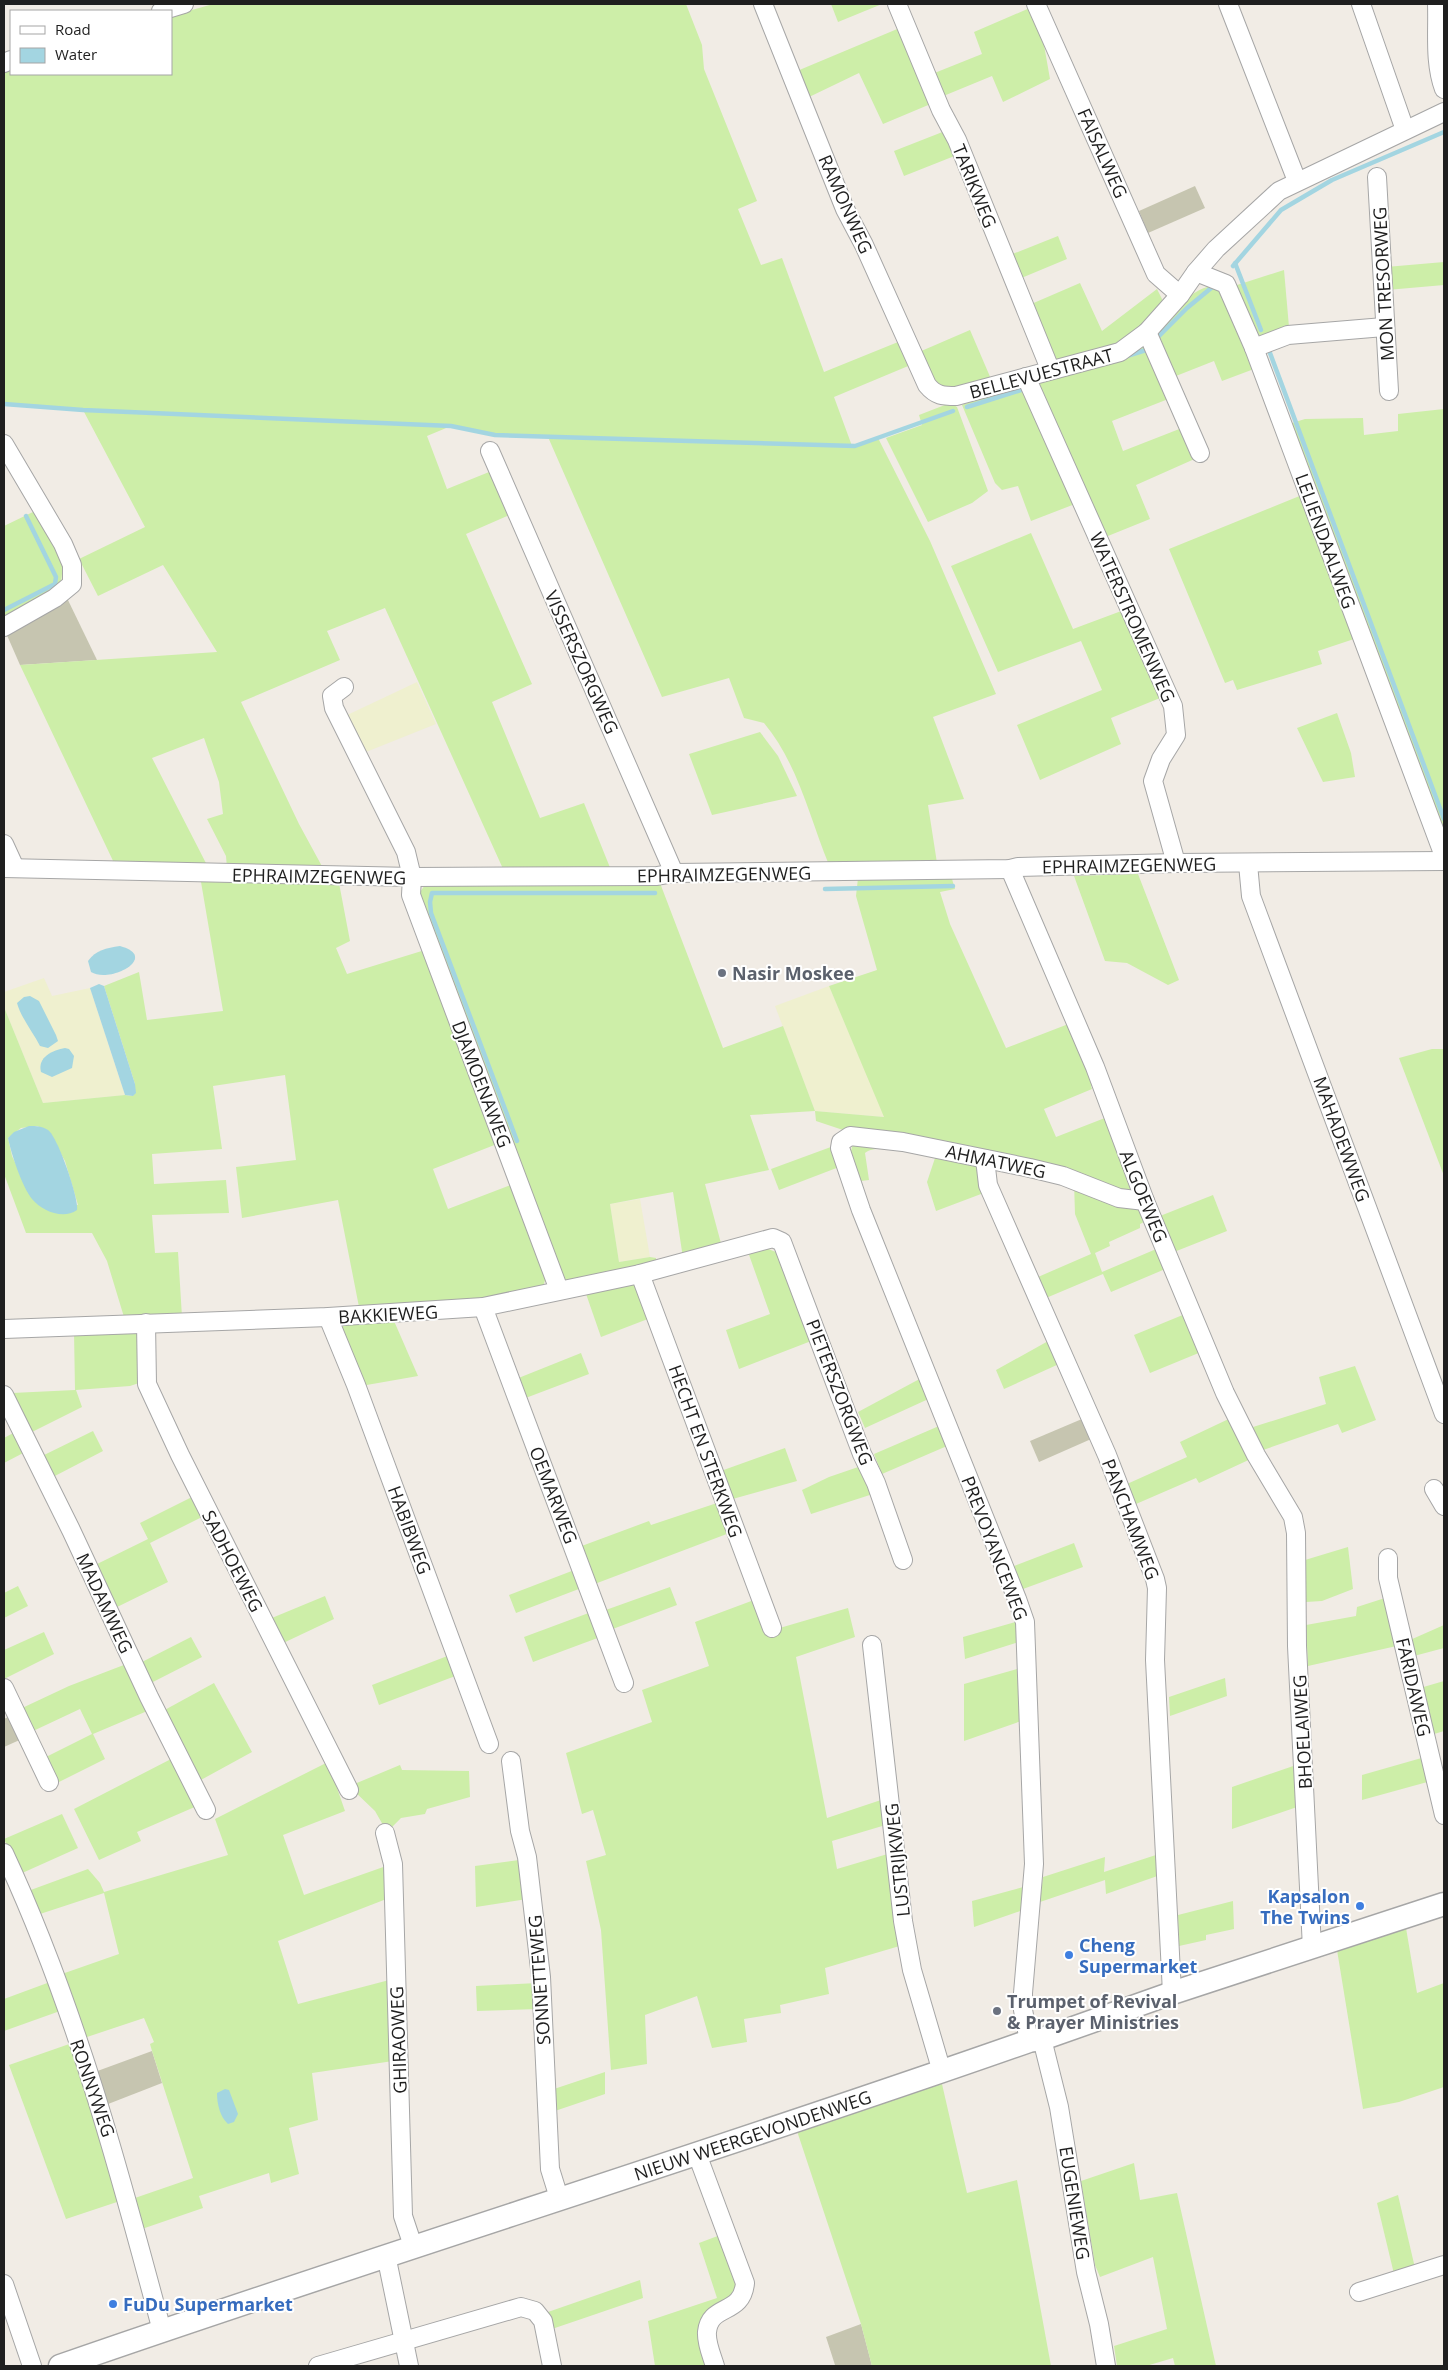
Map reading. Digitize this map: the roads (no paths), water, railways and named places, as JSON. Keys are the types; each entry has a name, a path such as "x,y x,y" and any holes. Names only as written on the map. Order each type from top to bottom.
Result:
{"street":[{"path":"164,10 184,4"},
{"name":"RAMONWEG","path":"763,4 845,209 864,245 927,386 940,396"},
{"name":"TARIKWEG","path":"897,4 941,110 957,140 1050,369"},
{"name":"FAISALWEG","path":"1036,4 1156,274 1180,295"},
{"path":"1228,4 1297,181"},
{"path":"1361,4 1405,130"},
{"path":"1438,4 1439,75 1444,89"},
{"path":"1180,295 1196,272 1216,249 1279,191 1444,112"},
{"name":"MON TRESORWEG","path":"1377,177 1389,391"},
{"name":"LELIENDAALWEG","path":"1196,272 1226,284 1254,348 1444,856"},
{"name":"BELLEVUESTRAAT","path":"940,396 956,396 1050,369 1120,352 1147,332 1180,295"},
{"path":"1254,348 1288,335 1384,327"},
{"path":"1147,332 1200,452"},
{"name":"WATERSTROMENWEG","path":"1026,377 1173,706 1176,735 1161,759 1153,781 1176,863"},
{"path":"4,444 63,544 72,565 72,584 55,598 4,627"},
{"name":"VISSERSZORGWEG","path":"490,451 674,873"},
{"name":"DJAMOENAWEG","path":"344,687 332,696 334,708 406,852 412,877 411,895 559,1290"},
{"path":"4,844 10,868"},
{"name":"EPHRAIMZEGENWEG","path":"10,868 196,874 412,877 657,876 674,873 1010,869 1018,867 1176,863 1444,862"},
{"name":"MAHADEWWEG","path":"1248,864 1251,896 1444,1414"},
{"name":"ALGOEWEG","path":"1010,869 1095,1067 1145,1200 1225,1393 1256,1455 1292,1517"},
{"name":"AHMATWEG","path":"845,1138 850,1136 903,1142 1063,1176 1119,1198 1145,1200"},
{"name":"PREVOYANCEWEG","path":"845,1138 841,1142 840,1148 860,1210 1014,1590 1025,1622 1034,1864 1023,2010 1035,2040"},
{"name":"PANCHAMWEG","path":"984,1159 988,1185 1107,1455 1155,1579 1157,1588 1156,1660 1172,1993"},
{"name":"PIETERSZORGWEG","path":"764,1240 773,1238 782,1242 862,1454 876,1483 903,1560"},
{"name":"BAKKIEWEG","path":"4,1329 328,1317 483,1307 640,1274 764,1240"},
{"name":"HECHT EN STERKWEG","path":"640,1274 772,1628"},
{"name":"OEMARWEG","path":"483,1307 624,1683"},
{"name":"HABIBWEG","path":"328,1317 356,1384 489,1744"},
{"name":"SADHOEWEG","path":"146,1323 147,1384 180,1455 349,1790"},
{"name":"MADAMWEG","path":"4,1396 71,1530 149,1698 206,1810"},
{"path":"1434,1489 1444,1506"},
{"name":"BHOELAIWEG","path":"1292,1517 1296,1533 1297,1646 1312,1948"},
{"name":"FARIDAWEG","path":"1388,1558 1388,1578 1444,1815"},
{"name":"LUSTRIJKWEG","path":"872,1645 903,1921 912,1970 942,2072"},
{"path":"4,1688 49,1782"},
{"name":"SONNETTEWEG","path":"511,1762 520,1831 527,1857 541,1977 550,2169 559,2198"},
{"name":"GHIRAOWEG","path":"385,1833 393,1864 403,2216 413,2246"},
{"name":"RONNYWEG","path":"4,1853 43,1943 115,2154 162,2330"},
{"name":"NIEUW WEERGEVONDENWEG","path":"60,2366 386,2255 697,2154 1172,1993 1444,1904"},
{"name":"EUGENIEWEG","path":"1035,2040 1059,2107 1086,2272 1100,2324 1106,2366"},
{"path":"697,2154 745,2283 744,2294 738,2302 718,2312 711,2320 707,2331 715,2366"},
{"path":"386,2255 409,2366"},
{"path":"1360,2292 1444,2265"},
{"path":"4,2284 32,2366"},
{"path":"318,2366 521,2307 535,2311 543,2321 552,2366"}],"water":[{"path":"120,946 131,951 135,956 128,968 109,975 99,975 91,972 88,961 94,954"},
{"path":"99,984 104,986 135,1084 136,1093 133,1096 125,1095 90,988"},
{"path":"30,996 39,1001 56,1035 58,1041 48,1048 40,1046 19,1009 17,1003 24,997"},
{"path":"65,1048 69,1049 74,1056 72,1068 52,1077 41,1072 41,1062 47,1055"},
{"path":"29,1126 43,1128 52,1135 67,1168 75,1194 77,1210 65,1214 53,1213 36,1203 24,1187 8,1138 14,1132"},
{"path":"225,2089 229,2090 238,2114 234,2122 228,2124 221,2114 217,2097 217,2093"}],"waterway":[{"path":"1233,266 1281,210 1332,180 1444,132"},
{"path":"1235,263 1261,330"},
{"path":"1158,337 1187,308 1216,284"},
{"path":"1127,356 1146,350"},
{"path":"1270,353 1444,819"},
{"path":"967,407 1024,389"},
{"path":"4,404 83,410 451,426 495,435 855,446 953,411"},
{"path":"4,610 55,584 56,577 26,516"},
{"path":"825,889 953,886"},
{"path":"517,1141 431,913 430,902 432,893 655,893"}],"place":[{"name":"Nasir Moskee","path":"722,973"},
{"name":"Kapsalon The Twins","path":"1360,1906"},
{"name":"Cheng Supermarket","path":"1069,1955"},
{"name":"Trumpet of Revival & Prayer Ministries","path":"997,2011"},
{"name":"FuDu Supermarket","path":"113,2304"}]}
